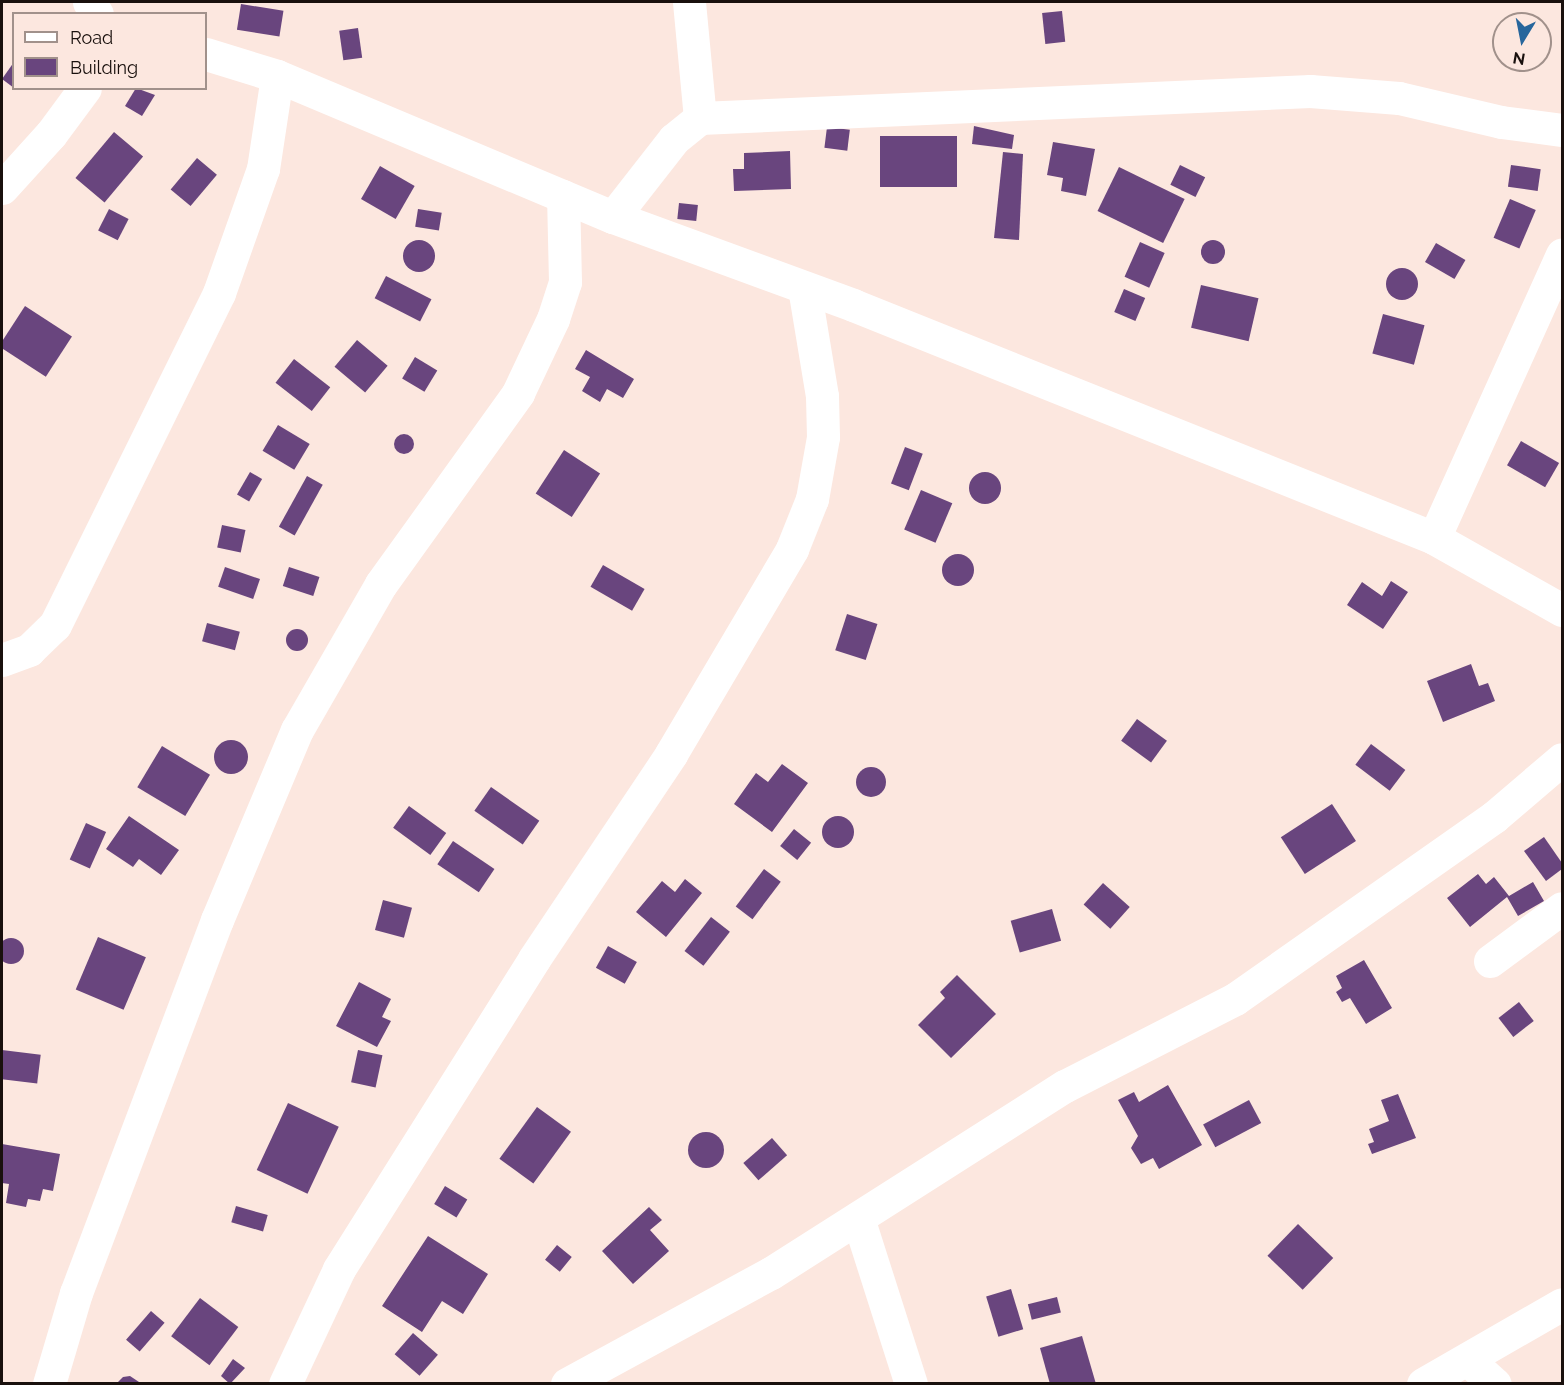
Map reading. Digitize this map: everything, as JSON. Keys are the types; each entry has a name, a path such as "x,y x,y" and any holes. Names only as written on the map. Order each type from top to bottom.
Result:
{"street":[{"path":"689,2 700,118"},
{"path":"207,54 277,76 613,217 804,286 1434,538 1563,610"},
{"path":"2,660 29,650 55,625 219,293 263,169 277,76"},
{"path":"2,188 51,134 84,90"},
{"path":"613,217 674,139 700,118 1311,91 1399,98 1502,122 1563,130"},
{"path":"49,1383 76,1293 213,931 297,730 381,584 518,393 553,319 565,282 563,196"},
{"path":"1434,538 1563,255"},
{"path":"285,1383 290,1365 339,1269 534,959 671,754 792,549 812,498 823,437 822,396 804,286"},
{"path":"567,1383 771,1273 1065,1086 1235,999 1494,817 1563,759"},
{"path":"1490,961 1563,908"},
{"path":"858,1218 911,1383"},
{"path":"1423,1383 1468,1360 1563,1304"},
{"path":"1468,1360 1495,1383"}],"building":[{"path":"241,4 283,11 279,36 237,30"},
{"path":"1062,11 1065,42 1045,44 1042,13"},
{"path":"358,28 362,58 343,60 339,31"},
{"path":"12,65 12,86 2,79"},
{"path":"135,90 155,95 142,116 125,106"},
{"path":"974,126 1014,135 1012,149 972,144"},
{"path":"827,127 850,130 847,151 824,148"},
{"path":"114,132 143,156 105,202 75,178"},
{"path":"880,136 957,136 957,187 880,187"},
{"path":"1053,142 1095,149 1086,196 1061,191 1063,178 1047,175"},
{"path":"790,151 791,189 734,191 733,169 744,169 744,153"},
{"path":"1003,152 1023,154 1019,240 994,238"},
{"path":"197,158 217,175 191,206 171,189"},
{"path":"1180,165 1205,177 1196,197 1170,185"},
{"path":"1511,165 1541,169 1538,191 1508,187"},
{"path":"380,166 415,186 396,219 361,199"},
{"path":"1119,167 1185,199 1163,243 1098,211"},
{"path":"1510,199 1536,210 1519,249 1494,238"},
{"path":"679,203 698,205 696,221 677,219"},
{"path":"109,209 129,219 118,240 98,230"},
{"path":"418,209 442,213 439,231 415,227"},
{"path":"419,240 430,245 435,256 430,267 419,272 408,267 403,256 408,245"},
{"path":"1213,240 1222,243 1225,252 1222,261 1213,264 1204,261 1201,252 1204,243"},
{"path":"1140,242 1165,253 1149,288 1125,277"},
{"path":"1436,243 1465,260 1454,279 1425,262"},
{"path":"1402,268 1413,273 1418,284 1413,295 1402,300 1391,295 1386,284 1391,273"},
{"path":"386,276 431,299 420,321 375,298"},
{"path":"1201,285 1258,298 1249,341 1191,328"},
{"path":"1124,289 1145,298 1135,321 1114,312"},
{"path":"25,306 72,336 46,377 2,348 2,341"},
{"path":"1383,314 1425,325 1414,365 1372,354"},
{"path":"357,340 388,366 365,393 335,367"},
{"path":"586,350 634,379 623,398 607,389 600,402 582,391 590,377 575,369"},
{"path":"415,357 437,370 424,392 402,378"},
{"path":"294,359 330,387 312,411 276,383"},
{"path":"278,425 310,444 294,470 263,451"},
{"path":"400,434 408,434 414,440 414,448 408,454 400,454 394,448 394,440"},
{"path":"1521,441 1559,463 1545,487 1507,465"},
{"path":"905,447 923,454 909,490 891,483"},
{"path":"564,450 600,473 572,517 536,494"},
{"path":"250,472 262,479 249,502 237,495"},
{"path":"985,472 996,477 1001,488 996,499 985,504 974,499 969,488 974,477"},
{"path":"307,476 323,485 295,535 279,527"},
{"path":"921,490 952,503 935,543 904,530"},
{"path":"222,525 245,530 241,552 217,547"},
{"path":"958,554 969,559 974,570 969,581 958,586 947,581 942,570 947,559"},
{"path":"603,565 645,589 632,611 590,587"},
{"path":"225,567 260,579 253,599 218,587"},
{"path":"289,567 319,577 313,596 283,586"},
{"path":"1391,581 1408,592 1383,629 1347,605 1362,582 1382,596"},
{"path":"847,614 877,624 866,660 835,650"},
{"path":"207,623 240,632 235,650 202,641"},
{"path":"293,629 301,629 308,636 308,644 301,651 293,651 286,644 286,636"},
{"path":"1471,664 1479,686 1488,683 1495,701 1443,722 1427,681"},
{"path":"1137,719 1167,741 1151,763 1121,741"},
{"path":"231,740 243,745 248,757 243,769 231,774 219,769 214,757 219,745"},
{"path":"1371,744 1405,770 1390,791 1355,765"},
{"path":"162,746 210,775 185,816 137,787"},
{"path":"782,764 808,783 772,832 734,804 756,773 768,782"},
{"path":"871,767 882,771 886,782 882,793 871,797 860,793 856,782 860,771"},
{"path":"491,787 539,821 523,845 474,811"},
{"path":"1332,804 1356,841 1305,874 1281,837"},
{"path":"409,806 446,833 430,855 393,828"},
{"path":"129,816 179,850 161,875 139,859 133,867 106,849"},
{"path":"838,816 849,821 854,832 849,843 838,848 827,843 822,832 827,821"},
{"path":"86,823 106,832 90,868 70,860"},
{"path":"794,829 811,843 797,860 780,846"},
{"path":"1544,837 1562,863 1562,869 1546,881 1524,851"},
{"path":"453,841 494,869 479,892 437,864"},
{"path":"764,869 781,882 752,919 736,907"},
{"path":"1478,874 1486,884 1494,877 1509,896 1533,882 1544,901 1518,916 1507,897 1470,927 1447,898"},
{"path":"685,879 702,893 666,937 636,912 662,881 675,892"},
{"path":"1103,883 1130,907 1110,929 1084,905"},
{"path":"383,900 412,908 404,938 375,930"},
{"path":"1052,909 1061,941 1020,953 1011,921"},
{"path":"711,917 730,932 703,966 685,951"},
{"path":"98,937 146,957 124,1010 76,989"},
{"path":"6,939 16,939 23,946 23,956 16,963 6,963 -1,956 -1,946"},
{"path":"608,946 637,962 625,984 596,968"},
{"path":"1364,960 1392,1008 1366,1024 1350,998 1342,1002 1336,992 1342,988 1336,976"},
{"path":"957,975 996,1014 951,1058 918,1025 945,998 940,992"},
{"path":"359,982 391,999 382,1017 391,1021 377,1047 336,1026"},
{"path":"1519,1002 1534,1021 1513,1037 1499,1018"},
{"path":"2,1050 41,1055 37,1084 2,1079"},
{"path":"358,1050 382,1055 376,1087 351,1082"},
{"path":"1168,1085 1202,1145 1159,1169 1153,1158 1141,1164 1131,1148 1138,1136 1118,1100 1134,1092 1139,1102"},
{"path":"1398,1094 1416,1138 1372,1154 1368,1144 1374,1142 1369,1129 1389,1121 1381,1100"},
{"path":"1249,1100 1261,1123 1215,1147 1203,1124"},
{"path":"288,1103 339,1127 307,1194 257,1170"},
{"path":"537,1107 571,1132 533,1183 499,1159"},
{"path":"706,1132 719,1137 724,1150 719,1163 706,1168 693,1163 688,1150 693,1137"},
{"path":"772,1138 787,1155 758,1180 743,1163"},
{"path":"2,1144 60,1154 53,1191 43,1189 40,1201 28,1199 26,1207 6,1203 9,1184 2,1183"},
{"path":"445,1186 467,1199 456,1217 434,1204"},
{"path":"236,1206 268,1215 263,1231 231,1222"},
{"path":"649,1207 662,1220 650,1230 669,1251 633,1284 602,1251"},
{"path":"1298,1224 1333,1258 1303,1290 1267,1256"},
{"path":"428,1236 488,1274 463,1314 442,1301 422,1332 382,1306"},
{"path":"557,1245 572,1257 560,1272 545,1260"},
{"path":"1011,1289 1023,1329 998,1337 986,1297"},
{"path":"1057,1297 1061,1313 1032,1320 1028,1304"},
{"path":"200,1298 238,1327 209,1365 171,1336"},
{"path":"151,1311 165,1323 140,1351 126,1340"},
{"path":"413,1333 438,1355 420,1376 395,1354"},
{"path":"1082,1336 1096,1384 1050,1384 1040,1348"},
{"path":"233,1359 245,1368 230,1384 221,1376"},
{"path":"130,1376 142,1384 116,1384 123,1377"}]}
